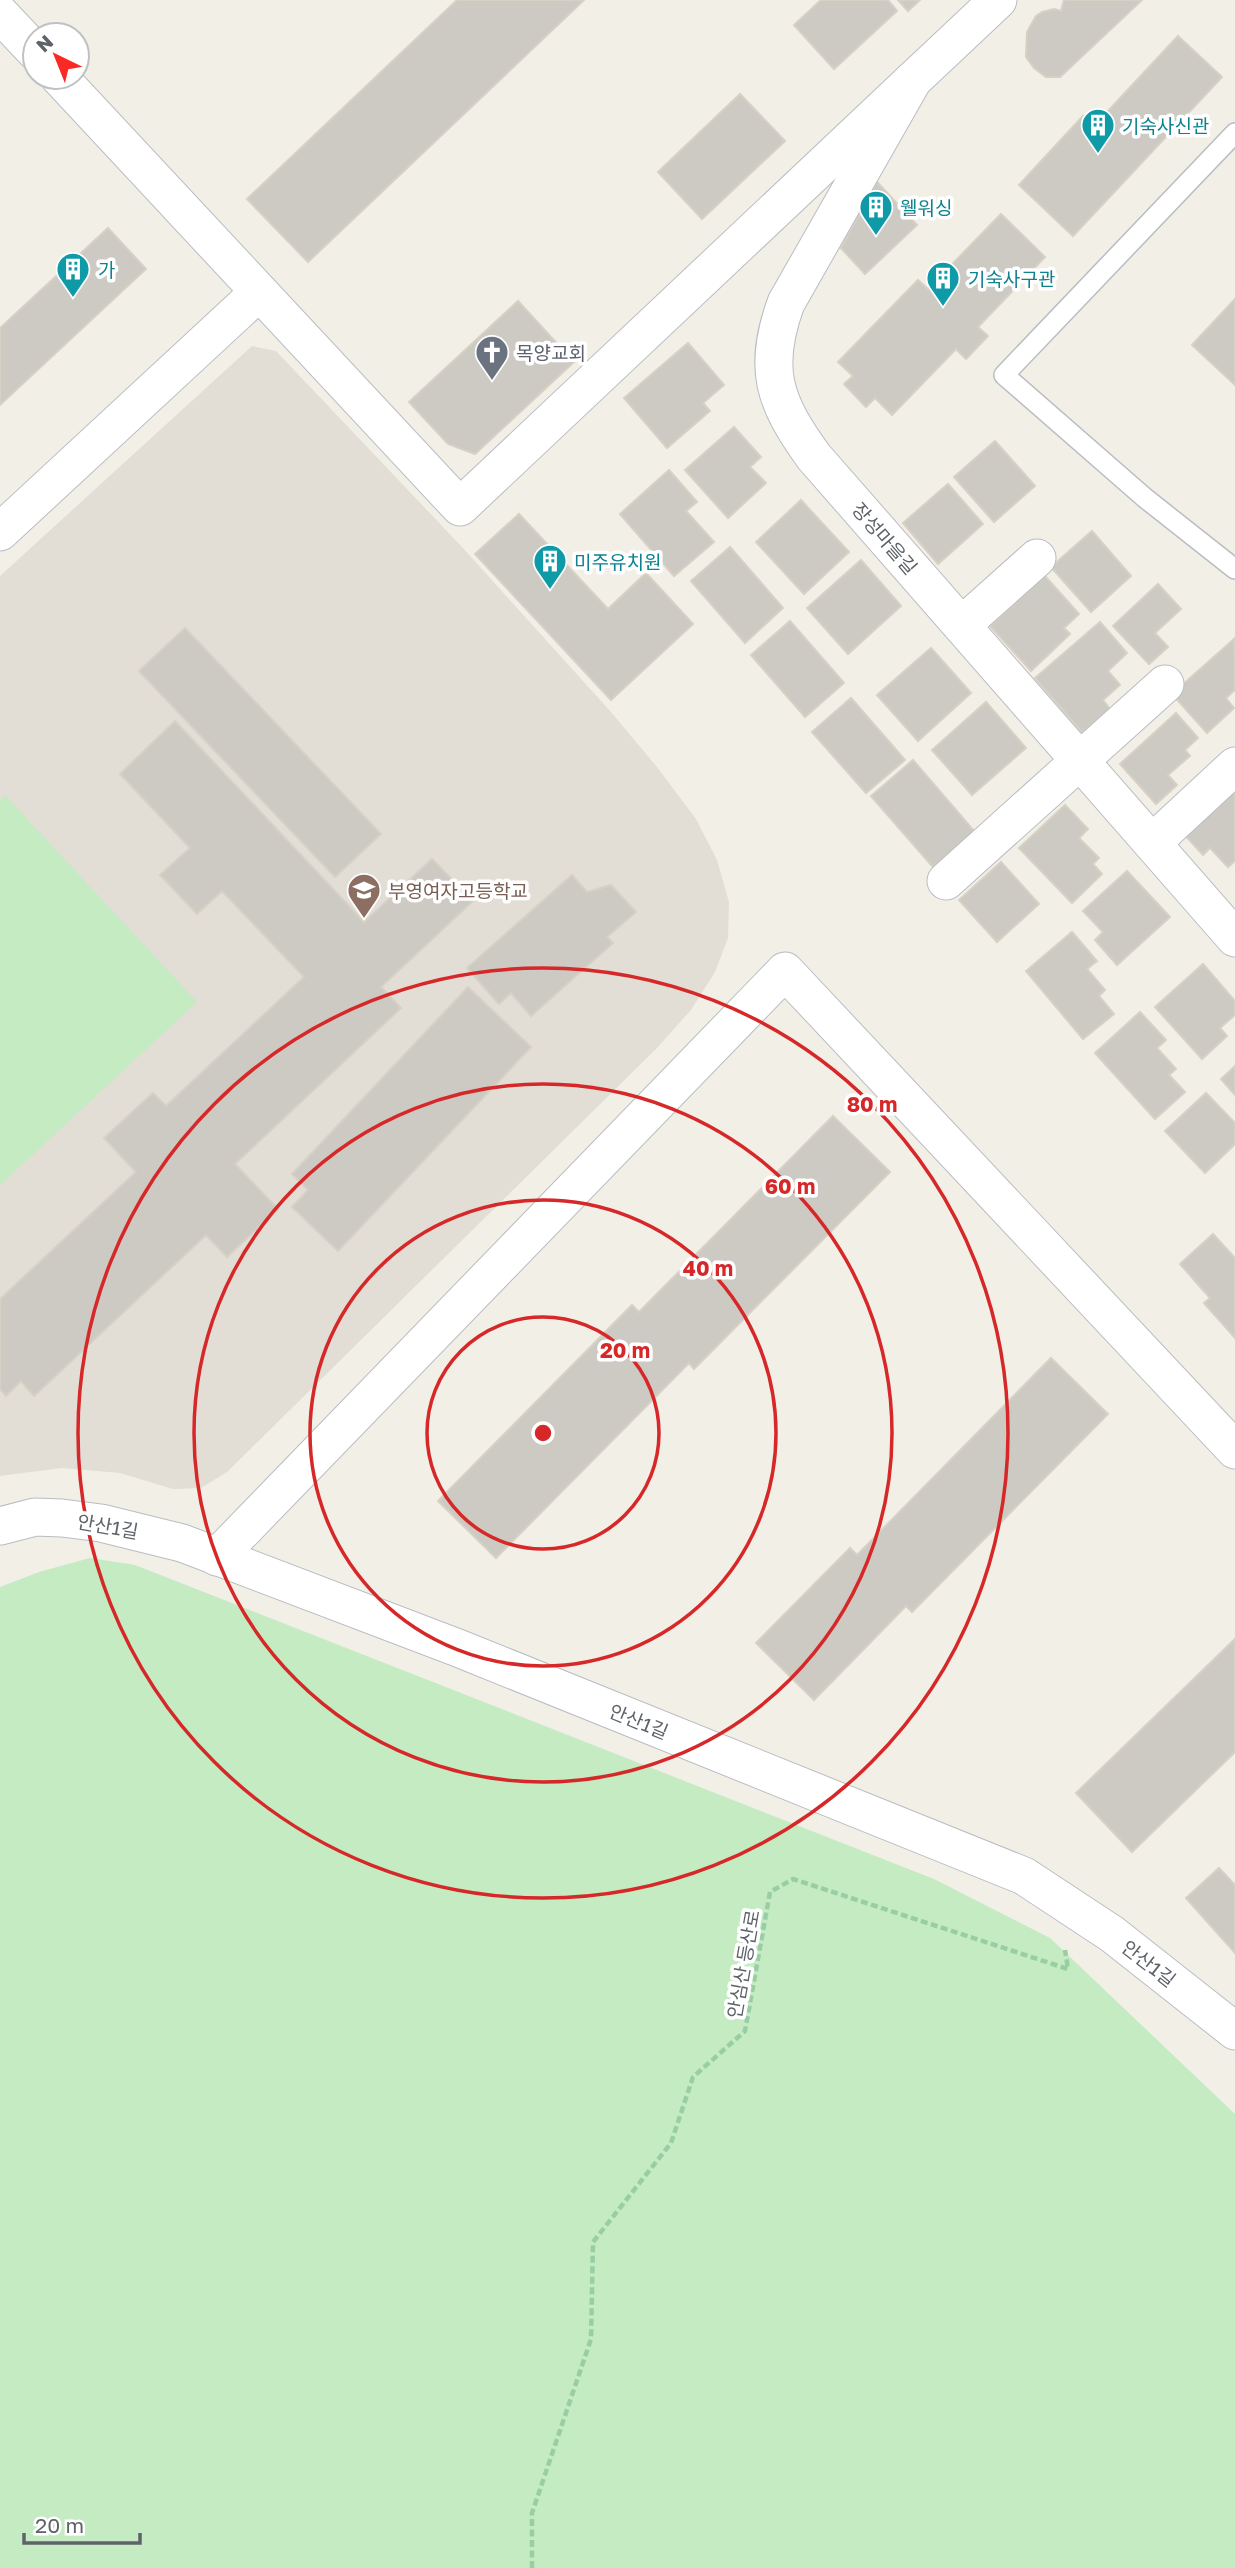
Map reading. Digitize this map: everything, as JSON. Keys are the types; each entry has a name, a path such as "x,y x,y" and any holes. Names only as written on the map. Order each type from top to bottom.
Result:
{"street":[{"name":"장성마을길","path":"259,292 460,507 998,0"},
{"path":"0,13 21,36"},
{"name":"장성마을길","path":"913,80 786,303 776,328 772,357 775,389 800,439 1235,938"},
{"path":"0,532 259,292 72,91"},
{"path":"962,625 1037,558"},
{"path":"946,881 1166,684"},
{"path":"1152,843 1235,766"},
{"path":"217,1557 785,971 1235,1450"},
{"name":"안산1길","path":"0,1526 35,1517 101,1523 172,1540 458,1648 1024,1876 1112,1934 1235,2031"}],"lane":[{"path":"1235,133 1004,375 1145,498 1235,569"}],"path":[{"name":"안심산 등산로","path":"532,2568 532,2513 591,2339 593,2242 671,2143 693,2077 745,2031 770,1892 793,1879 1068,1969 1065,1945"}],"shaded area":[{"name":"부영여자고등학교","path":"252,346 276,351 462,547 657,767 696,819 717,860 729,902 728,938 715,972 691,1010 657,1048 227,1472 201,1488 173,1489 120,1473 62,1468 0,1476 0,576"}],"green space":[{"path":"5,795 197,1002 0,1185 0,800"},
{"path":"90,1558 135,1565 934,1879 1050,1938 1235,2114 1235,2568 0,2568 0,1587 39,1572"}],"building":[{"path":"457,0 584,0 308,262 247,199"},
{"path":"821,0 888,0 897,11 834,69 794,25"},
{"path":"898,0 920,0 908,11"},
{"path":"1064,0 1142,0 1060,77 1046,77 1034,68 1026,57 1027,32 1036,16 1042,12 1054,9 1061,11"},
{"name":"기숙사신관","path":"1178,36 1222,77 1073,236 1019,185 1083,116 1094,126"},
{"path":"740,94 785,141 702,219 658,172"},
{"name":"웰워싱","path":"877,182 917,225 865,274 841,248"},
{"name":"기숙사구관","path":"1001,214 1045,257 978,327 988,336 966,359 956,349 892,415 875,398 866,407 844,384 853,376 838,362 918,280 928,289"},
{"name":"가","path":"108,228 146,269 0,405 0,328"},
{"path":"1235,299 1235,385 1192,345"},
{"name":"목양교회","path":"518,301 574,362 475,454 448,444 409,402"},
{"path":"688,343 724,385 703,403 710,411 667,448 624,398"},
{"path":"734,427 761,457 750,467 766,483 728,518 685,470"},
{"path":"995,441 1035,486 994,522 954,477"},
{"path":"669,470 697,502 686,511 714,542 674,576 620,514"},
{"path":"948,484 983,524 938,564 903,523"},
{"path":"801,500 849,552 804,594 756,542"},
{"name":"미주유치원","path":"519,514 608,609 646,573 693,624 611,700 475,554"},
{"path":"1092,531 1131,576 1091,612 1051,567"},
{"path":"730,547 783,608 745,643 691,581"},
{"path":"861,560 901,606 848,654 807,608"},
{"path":"1045,576 1079,614 1064,628 1070,634 1031,671 990,626"},
{"path":"1158,584 1181,609 1155,633 1168,647 1149,664 1113,626"},
{"path":"790,621 844,683 805,717 751,655"},
{"path":"1100,622 1127,653 1108,671 1120,685 1103,700 1110,709 1082,732 1035,678"},
{"path":"185,628 381,834 335,877 139,671"},
{"path":"1234,639 1235,690 1226,698 1234,708 1207,733 1172,694"},
{"path":"931,648 971,693 918,741 877,695"},
{"path":"851,698 905,760 866,793 812,732"},
{"path":"986,702 1026,748 972,795 932,750"},
{"path":"1176,713 1198,738 1185,750 1190,756 1168,775 1177,785 1156,804 1120,764"},
{"name":"부영여자고등학교","path":"175,721 364,922 432,859 473,901 381,987 401,1008 235,1164 278,1209 227,1257 206,1235 34,1396 21,1381 6,1396 0,1389 0,1299 136,1172 104,1138 153,1093 166,1106 304,977 222,891 197,914 160,875 190,848 120,774"},
{"path":"913,760 974,831 933,867 871,796"},
{"path":"1235,785 1235,861 1228,867 1210,848 1203,855 1183,833"},
{"path":"1065,805 1088,829 1079,838 1099,858 1093,864 1102,874 1072,903 1019,848"},
{"path":"1001,862 1039,904 997,942 959,900"},
{"path":"1127,871 1170,917 1117,965 1095,940 1103,932 1083,911"},
{"path":"572,875 587,892 611,885 636,912 607,937 613,943 531,1016 511,993 499,1004 467,968"},
{"path":"1072,932 1097,961 1087,969 1105,990 1099,996 1114,1014 1083,1039 1026,971"},
{"path":"1203,964 1235,1001 1235,1015 1220,1028 1227,1036 1202,1059 1155,1007"},
{"path":"468,987 531,1047 338,1251 292,1207 308,1190 292,1174"},
{"path":"1140,1012 1166,1040 1157,1048 1176,1069 1169,1075 1185,1092 1155,1119 1095,1053"},
{"path":"1235,1066 1235,1095 1221,1079"},
{"path":"1206,1093 1235,1123 1235,1144 1205,1173 1165,1131"},
{"path":"833,1116 890,1172 694,1369 689,1363 496,1558 438,1501 632,1305 639,1312"},
{"path":"1213,1234 1235,1258 1235,1338 1204,1303 1210,1298 1180,1264"},
{"path":"1051,1358 1108,1414 912,1612 906,1606 814,1700 756,1643 850,1548 857,1555"},
{"path":"1235,1639 1235,1752 1132,1852 1076,1793"},
{"path":"1219,1868 1235,1885 1235,1953 1186,1898"}],"place":[{"name":"기숙사신관","path":"1098,155"},
{"name":"웰워싱","path":"876,237"},
{"name":"가","path":"73,299"},
{"name":"기숙사구관","path":"943,308"},
{"name":"목양교회","path":"492,382"},
{"name":"미주유치원","path":"550,591"},
{"name":"부영여자고등학교","path":"364,920"}]}
